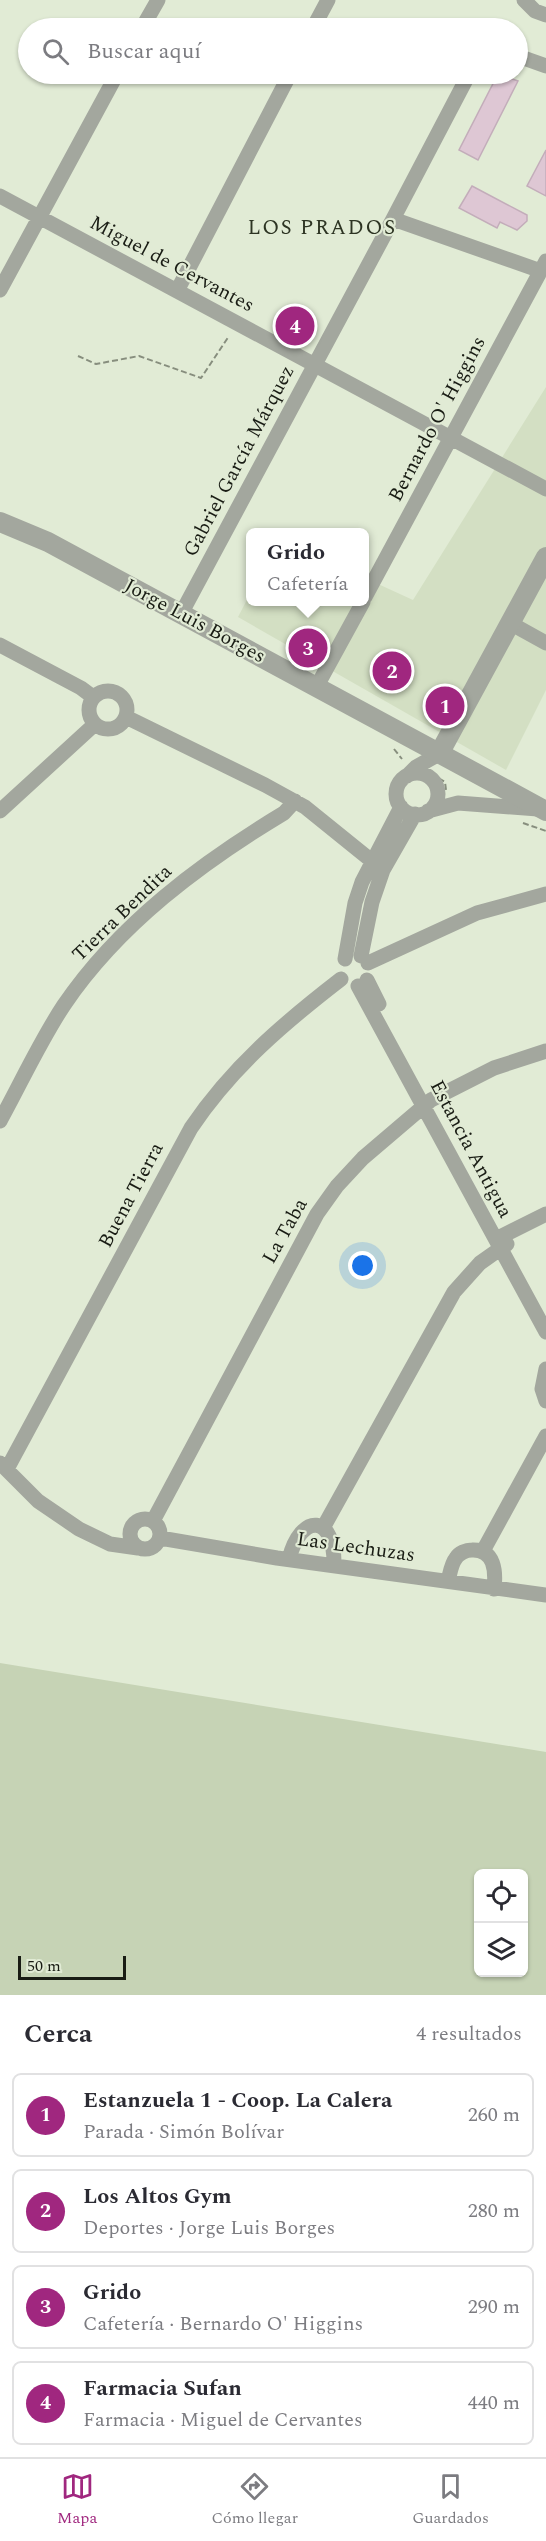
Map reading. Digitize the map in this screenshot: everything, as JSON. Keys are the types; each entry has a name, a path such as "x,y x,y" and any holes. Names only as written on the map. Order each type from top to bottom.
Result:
{"street":[{"path":"148,18 158,0"},
{"path":"318,18 328,0"},
{"path":"524,0 541,13"},
{"path":"528,60 546,66"},
{"path":"0,290 112,84"},
{"path":"177,291 285,84"},
{"name":"Gabriel García Márquez","path":"181,614 464,84"},
{"name":"Miguel de Cervantes","path":"0,196 546,489"},
{"path":"393,219 543,266"},
{"name":"Bernardo O' Higgins","path":"369,589 543,266"},
{"name":"Jorge Luis Borges","path":"0,522 48,542 544,810"},
{"path":"399,826 436,802 438,796 431,779 432,769 546,556"},
{"path":"317,687 361,606"},
{"path":"510,623 546,643"},
{"path":"0,645 81,688 93,697"},
{"path":"109,691 120,695 126,705 126,717 112,728 100,728 89,714 90,702 98,693 109,691"},
{"path":"126,717 295,801 324,820 377,865"},
{"path":"0,811 95,724"},
{"path":"345,959 354,903 399,826 401,807 397,801 397,786 426,760 439,754"},
{"path":"406,776 420,773 431,779"},
{"name":"Tierra Bendita","path":"0,1121 64,1005 110,949 194,873 284,813 295,801"},
{"path":"401,807 422,813 458,803 544,810"},
{"path":"377,865 364,959 370,971 363,983 348,985 341,979 340,966 352,955 364,959 469,916 546,894"},
{"name":"Buena Tierra","path":"3,1466 201,1114 232,1074 261,1044 341,979"},
{"name":"Estancia Antigua","path":"363,983 502,1241 546,1332"},
{"name":"La Taba","path":"153,1521 326,1201 363,1158 428,1102 494,1068 546,1051"},
{"path":"323,1528 454,1292 502,1241 546,1214"},
{"name":"Estancia Antigua","path":"502,1241 546,1313"},
{"path":"546,1369 542,1389 546,1401"},
{"path":"483,1551 546,1436"},
{"path":"3,1466 58,1516 110,1544 152,1549 160,1538 160,1528 153,1521 143,1519 131,1528 123,1539 110,1544"},
{"path":"289,1559 295,1539 310,1526 323,1528 333,1541 334,1565"},
{"path":"131,1528 130,1537 138,1548"},
{"name":"Las Lechuzas","path":"160,1538 289,1559 546,1595"},
{"path":"448,1581 455,1559 463,1552 483,1551 494,1566 494,1588"}],"path":[{"path":"78,356 96,364 139,356 201,378 238,324"}],"shaded area":[{"path":"546,387 546,690 506,770 238,617 246,602 246,606 369,606 369,580 413,600"},
{"path":"0,1663 546,1752 546,1995 0,1995"}],"building":[{"path":"493,84 516,84 478,160 459,150"},
{"path":"546,150 546,196 527,186"},
{"path":"472,186 527,215 527,221 517,230 500,222 497,228 459,208"}],"place":[{"name":"Farmacia Sufan","path":"295,326"},
{"name":"Grido","path":"308,648"},
{"name":"Los Altos Gym","path":"392,671"},
{"name":"Estanzuela 1 - Coop. La Calera","path":"445,706"}],"district":[{"name":"LOS PRADOS","path":"322,228"}]}
